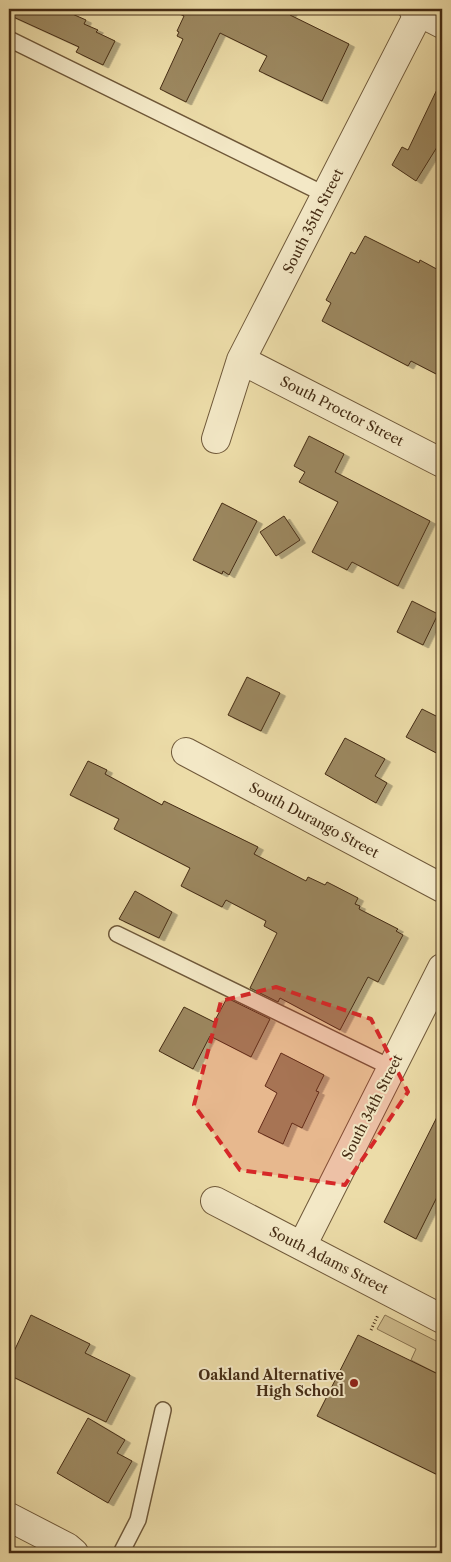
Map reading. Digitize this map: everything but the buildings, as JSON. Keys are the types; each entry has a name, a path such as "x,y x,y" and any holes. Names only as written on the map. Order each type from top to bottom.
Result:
{"street":[{"name":"South 35th Street","path":"216,439 241,360 326,195 424,13"},
{"name":"South Proctor Street","path":"241,360 442,463"},
{"name":"South Durango Street","path":"186,752 442,888"},
{"name":"South 34th Street","path":"302,1246 442,968"},
{"name":"South Adams Street","path":"215,1201 442,1318"},
{"path":"9,1517 67,1547 74,1553"}],"lane":[{"path":"9,39 326,195"},
{"path":"117,934 392,1068"},
{"path":"121,1553 138,1520 163,1410"}],"path":[{"path":"371,1330 382,1308"}],"highlighted area":[{"path":"276,987 371,1019 408,1092 345,1185 240,1170 194,1105 221,1001"}],"shaded area":[{"path":"385,1315 442,1344 442,1376 411,1360 416,1349 377,1329"}],"place":[{"name":"Oakland Alternative High School","path":"354,1383"}]}
